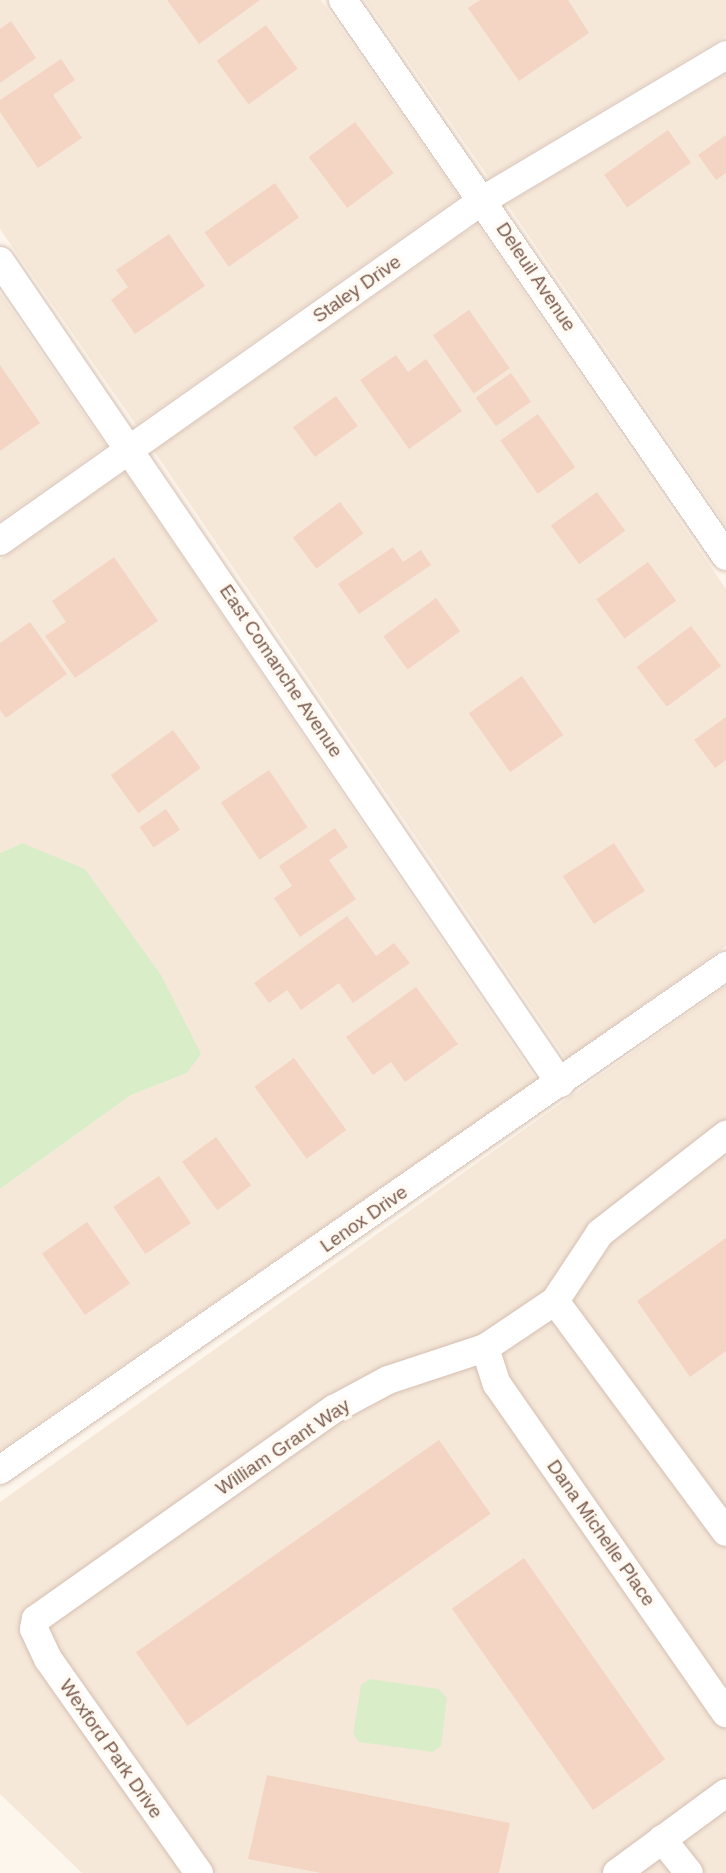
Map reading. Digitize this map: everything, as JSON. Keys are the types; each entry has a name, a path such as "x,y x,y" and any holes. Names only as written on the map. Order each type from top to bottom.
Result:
{"street":[{"name":"Deleuil Avenue","path":"343,0 726,556"},
{"name":"Staley Drive","path":"0,541 483,200 726,55"},
{"name":"East Comanche Avenue","path":"0,261 560,1083"},
{"name":"Lenox Drive","path":"0,1470 726,966"},
{"name":"William Grant Way","path":"36,1619 334,1409 388,1380 485,1348 555,1301 600,1233 726,1135"},
{"path":"555,1301 726,1532"},
{"name":"Dana Michelle Place","path":"485,1348 497,1384 726,1713"},
{"name":"Wexford Park Drive","path":"36,1619 34,1629 48,1659 199,1873"},
{"path":"617,1873 726,1793"},
{"path":"662,1839 689,1873"}],"shaded area":[{"path":"0,0 321,0 459,197 136,425 0,229"},
{"path":"365,0 726,0 726,36 489,178"},
{"path":"726,74 726,525 507,204"},
{"path":"477,224 726,589 726,946 566,1059 154,451"},
{"path":"0,293 106,446 0,521"},
{"path":"125,472 536,1080 0,1450 0,1189 131,1095 187,1073 22,843 0,853 0,560"},
{"path":"726,986 726,1873 82,1873 0,1794 0,1502"}],"green space":[{"path":"22,843 85,869 161,975 201,1054 187,1073 131,1095 0,1189 0,853"},
{"path":"370,1679 439,1689 447,1698 441,1746 433,1752 359,1742 353,1734 361,1685"}],"building":[{"path":"167,0 260,0 199,44"},
{"path":"480,0 568,0 589,33 519,81 468,8"},
{"path":"11,21 36,58 0,83 0,29"},
{"path":"266,25 298,69 248,105 217,61"},
{"path":"61,59 75,80 53,95 82,138 38,168 0,112 0,100"},
{"path":"355,122 394,173 347,208 309,157"},
{"path":"668,130 691,163 627,208 604,175"},
{"path":"726,135 726,173 716,180 698,155"},
{"path":"275,183 299,217 229,267 205,232"},
{"path":"169,234 205,286 135,334 111,300 128,287 116,270"},
{"path":"469,310 510,368 474,393 433,335"},
{"path":"396,355 408,372 426,359 462,411 409,449 360,380"},
{"path":"0,365 40,423 0,451"},
{"path":"511,373 531,402 496,426 476,398"},
{"path":"336,396 358,426 315,457 293,427"},
{"path":"538,414 575,467 538,494 500,440"},
{"path":"597,492 625,531 579,564 551,526"},
{"path":"340,502 363,533 316,569 293,538"},
{"path":"393,547 403,562 421,550 431,565 359,614 338,584"},
{"path":"114,557 158,621 75,678 45,636 66,622 52,601"},
{"path":"648,562 676,601 624,638 596,600"},
{"path":"436,598 460,631 408,669 383,636"},
{"path":"30,622 67,674 6,718 0,710 0,643"},
{"path":"691,626 721,666 667,707 637,667"},
{"path":"522,676 563,735 510,772 469,713"},
{"path":"726,717 726,760 715,768 694,740"},
{"path":"173,730 201,768 138,813 111,775"},
{"path":"269,770 308,827 260,860 221,802"},
{"path":"166,809 180,830 153,848 139,827"},
{"path":"335,828 348,847 329,860 356,899 300,937 274,898 292,886 279,866"},
{"path":"614,843 645,891 594,924 563,876"},
{"path":"347,916 376,956 394,943 410,963 353,1003 339,983 301,1010 287,990 269,1003 254,983"},
{"path":"416,987 458,1044 405,1082 391,1062 373,1075 346,1037"},
{"path":"294,1058 346,1130 307,1159 254,1087"},
{"path":"216,1137 251,1186 217,1210 182,1162"},
{"path":"159,1176 191,1223 145,1254 113,1207"},
{"path":"87,1222 130,1283 85,1315 42,1254"},
{"path":"726,1238 726,1351 690,1377 637,1301"},
{"path":"439,1440 491,1514 188,1726 136,1652"},
{"path":"524,1558 665,1760 593,1810 452,1608"},
{"path":"267,1775 510,1823 499,1873 321,1873 248,1859"}]}
